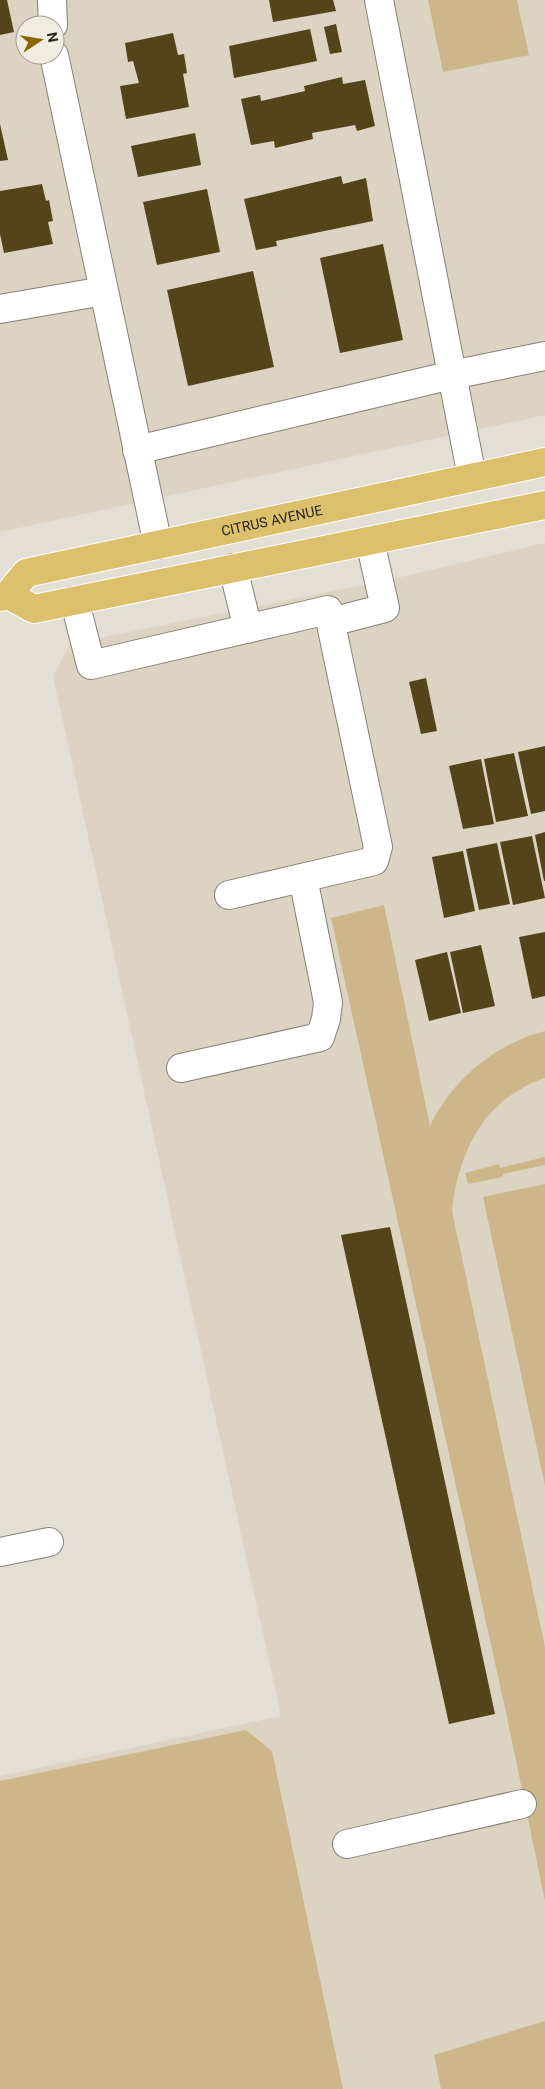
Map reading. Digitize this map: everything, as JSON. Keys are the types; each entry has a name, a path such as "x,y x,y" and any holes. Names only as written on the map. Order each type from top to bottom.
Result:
{"main road":[{"name":"CITRUS AVENUE","path":"545,462 26,573 4,596 34,609 545,505"}],"street":[{"path":"52,0 53,15"},
{"path":"379,0 472,477"},
{"path":"56,65 158,545"},
{"path":"0,309 104,290"},
{"path":"137,450 452,375 545,356"},
{"path":"331,622 385,608 370,541"},
{"path":"233,568 248,629"},
{"path":"72,602 78,614 92,665 328,610 378,847 374,861 228,895"},
{"path":"181,1068 320,1037 326,1019 328,1002 302,878"},
{"path":"0,1552 49,1542"},
{"path":"347,1844 522,1804"}],"shaded area":[{"path":"0,0 545,0 545,415 0,532"},
{"path":"428,0 517,0 529,55 443,72"},
{"path":"545,543 545,2089 0,2089 0,1776 281,1716 53,676 70,644 393,579"},
{"path":"384,905 430,1126 439,1109 451,1093 477,1066 509,1045 545,1031 545,1078 505,1099 481,1126 464,1158 452,1211 545,1647 545,1901 508,1722 331,918"},
{"path":"545,1157 545,1165 503,1174 503,1177 468,1184 465,1173 499,1164 500,1168"},
{"path":"545,1184 545,1486 483,1197"},
{"path":"246,1730 272,1751 343,2089 0,2089 0,1781"},
{"path":"545,2021 545,2089 441,2089 434,2055"}],"building":[{"path":"0,0 7,0 14,32 0,35"},
{"path":"269,0 333,0 336,11 273,22"},
{"path":"336,24 342,52 330,54 324,27"},
{"path":"310,29 317,61 234,78 229,46"},
{"path":"173,33 178,55 184,54 187,73 183,74 189,107 126,119 120,86 139,83 133,61 128,62 125,43"},
{"path":"342,77 343,84 365,80 375,126 357,131 355,125 312,133 313,139 275,148 274,141 251,145 241,99 260,95 261,101 305,91 304,86"},
{"path":"0,124 8,160 0,161"},
{"path":"195,133 201,165 138,177 131,146"},
{"path":"341,176 343,184 366,178 373,221 276,241 277,246 256,250 244,199"},
{"path":"42,184 46,201 49,200 53,221 48,222 53,244 4,253 0,234 0,191"},
{"path":"207,189 220,252 157,265 143,202"},
{"path":"383,244 403,340 340,353 320,258"},
{"path":"253,271 274,367 188,386 167,290"},
{"path":"426,678 437,731 421,734 409,682"},
{"path":"545,746 545,811 531,814 518,752"},
{"path":"514,753 528,816 496,822 484,759"},
{"path":"481,759 494,824 463,829 449,766"},
{"path":"545,832 545,881 544,881 535,835"},
{"path":"532,836 545,898 513,905 500,842"},
{"path":"497,843 510,904 479,910 466,849"},
{"path":"463,851 475,911 444,918 432,857"},
{"path":"545,932 545,996 532,999 519,937"},
{"path":"481,945 495,1006 463,1013 450,952"},
{"path":"447,952 461,1013 429,1021 415,960"},
{"path":"390,1227 495,1714 449,1724 341,1235"}]}
